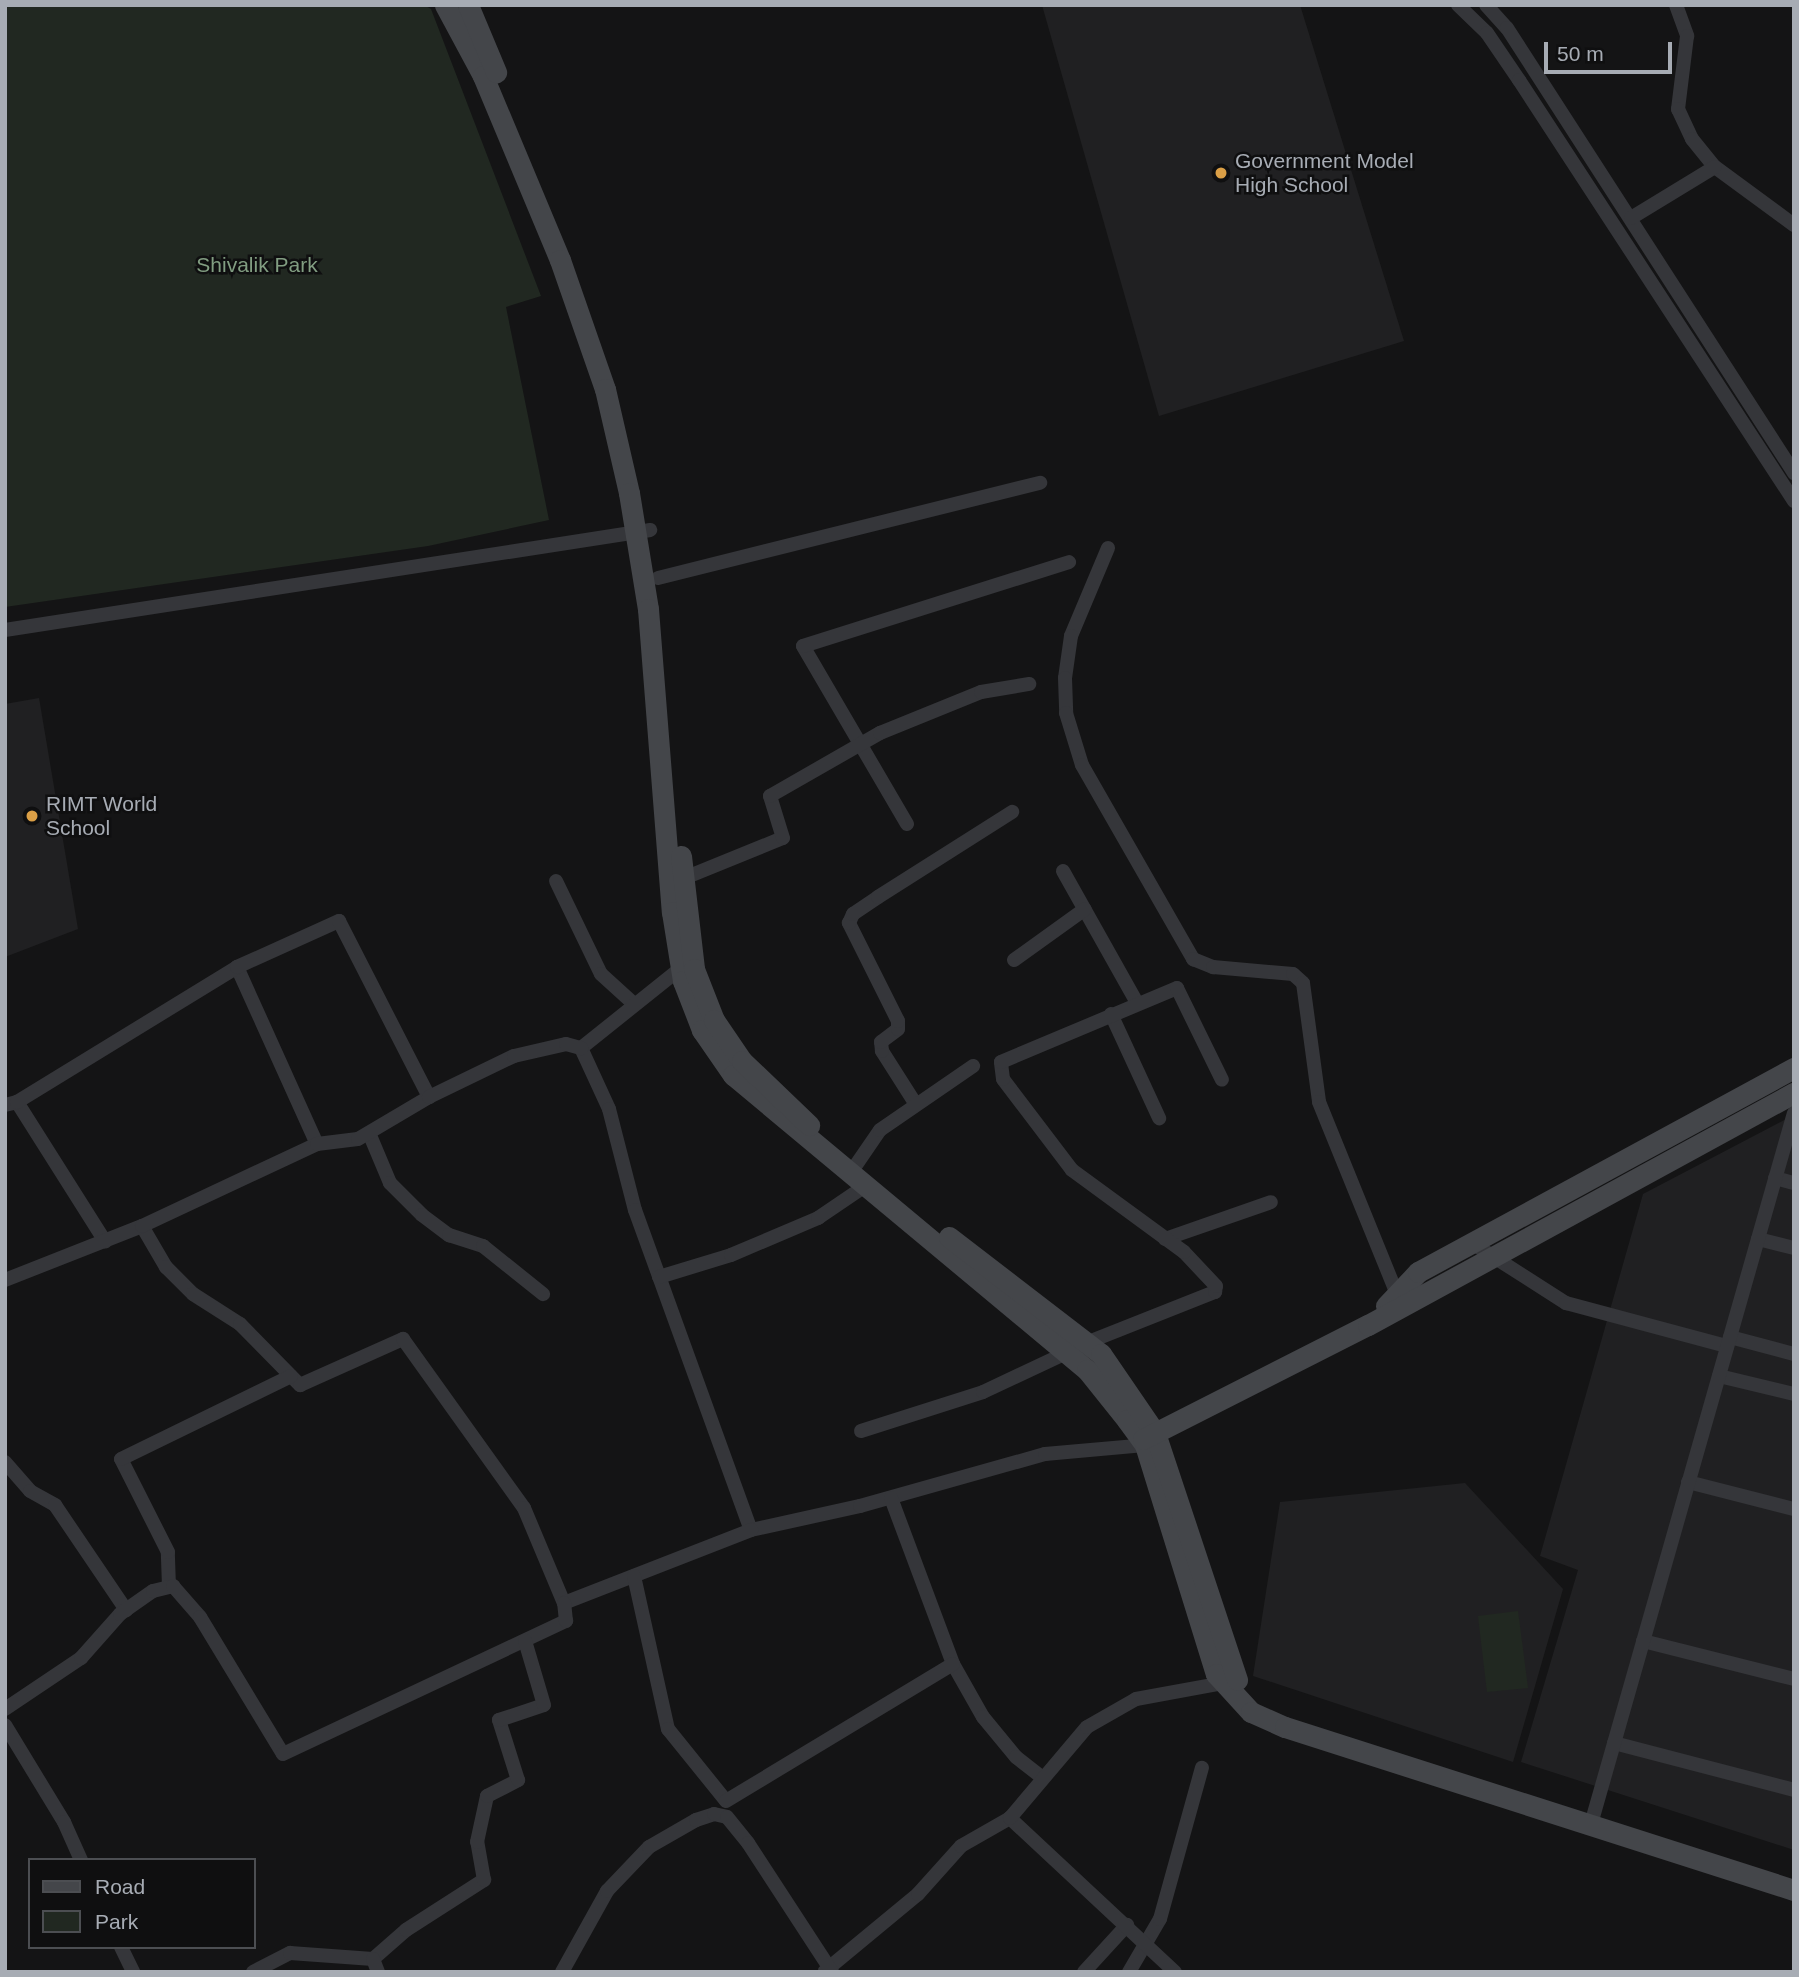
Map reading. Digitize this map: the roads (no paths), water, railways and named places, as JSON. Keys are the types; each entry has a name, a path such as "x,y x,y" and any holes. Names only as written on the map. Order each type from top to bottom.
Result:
{"street":[{"path":"445,5 484,76 560,260 605,389 657,578 681,968 702,1030 733,1075 1087,1370 1147,1439"},
{"path":"468,5 586,292 627,423 644,531 648,608 676,881 694,969 714,1020 742,1061 856,1165 1101,1354 1147,1439 1229,1682 1251,1712 1285,1727 1794,1890"},
{"path":"1458,5 1487,33 1794,501"},
{"path":"1486,5 1507,28 1794,473"},
{"path":"1676,5 1687,36 1678,109 1692,139 1716,167 1794,225"},
{"path":"1631,218 1716,167"},
{"path":"657,578 1040,483"},
{"path":"5,630 644,531"},
{"path":"1108,548 1071,636 1065,678 1066,713 1082,765 1193,959 1213,967 1293,974 1303,983 1319,1102 1397,1294"},
{"path":"907,824 863,746 803,651 805,643 1069,562"},
{"path":"676,881 783,838 770,796 918,715 981,692 1029,684"},
{"path":"915,1103 882,1051 881,1042 898,1030 898,1021 849,923 853,914 1012,812"},
{"path":"1063,871 1137,1003"},
{"path":"556,881 601,974 634,1004"},
{"path":"1014,960 1085,909"},
{"path":"105,1241 11,1104 237,967 339,921 429,1097"},
{"path":"237,967 317,1144"},
{"path":"581,1048 681,968"},
{"path":"1086,1343 1215,1292 1216,1286 1165,1239 1072,1170 999,1070 1001,1062 1172,988 1182,990 1222,1080"},
{"path":"1111,1014 1159,1118"},
{"path":"5,1280 142,1226 317,1144 358,1139 429,1097 514,1056 566,1044 581,1048"},
{"path":"581,1048 609,1110 635,1210 751,1530"},
{"path":"856,1165 880,1130 915,1103 973,1066"},
{"path":"1368,1325 1418,1272 1794,1068"},
{"path":"564,1603 751,1530 891,1498 1045,1454 1147,1439 1368,1325 1492,1255 1794,1093"},
{"path":"1591,1824 1794,1112"},
{"path":"369,1133 390,1183 422,1215 449,1235 483,1246 543,1294"},
{"path":"1775,1178 1794,1183"},
{"path":"659,1277 731,1255 818,1219 865,1186"},
{"path":"1165,1239 1271,1202"},
{"path":"142,1226 166,1267 193,1294 240,1324 300,1385 403,1339 524,1508 564,1603 566,1622 283,1754 200,1618 169,1587 168,1552 121,1459 291,1376"},
{"path":"1758,1239 1794,1248"},
{"path":"1472,1243 1566,1303 1728,1342 1794,1353"},
{"path":"861,1431 983,1392 1066,1353"},
{"path":"1719,1376 1794,1394"},
{"path":"5,1462 30,1491 55,1505 126,1609"},
{"path":"1688,1482 1794,1509"},
{"path":"891,1498 953,1664 983,1717 1016,1757 1043,1778"},
{"path":"634,1576 668,1729 726,1801 841,1736 953,1664"},
{"path":"5,1709 81,1658 126,1609 153,1591 169,1587"},
{"path":"253,1972 290,1953 376,1965 406,1930 484,1881 477,1842 487,1796 518,1780 499,1720 544,1705 526,1641"},
{"path":"1643,1641 1794,1679"},
{"path":"562,1972 607,1891 649,1847 696,1820 714,1814 727,1817 748,1843 829,1970 918,1894 961,1846 1010,1818 1087,1727 1136,1699 1229,1682"},
{"path":"5,1725 64,1822 80,1858"},
{"path":"1614,1743 1794,1790"},
{"path":"1129,1972 1160,1919 1202,1768"},
{"path":"1010,1818 1128,1925 1175,1972"},
{"path":"1084,1972 1128,1925"},
{"path":"122,1949 133,1972"}],"place":[{"name":"Government Model High School","path":"1221,173"},
{"name":"RIMT World School","path":"32,816"}],"park label":[{"name":"Shivalik Park","path":"257,265"}]}
